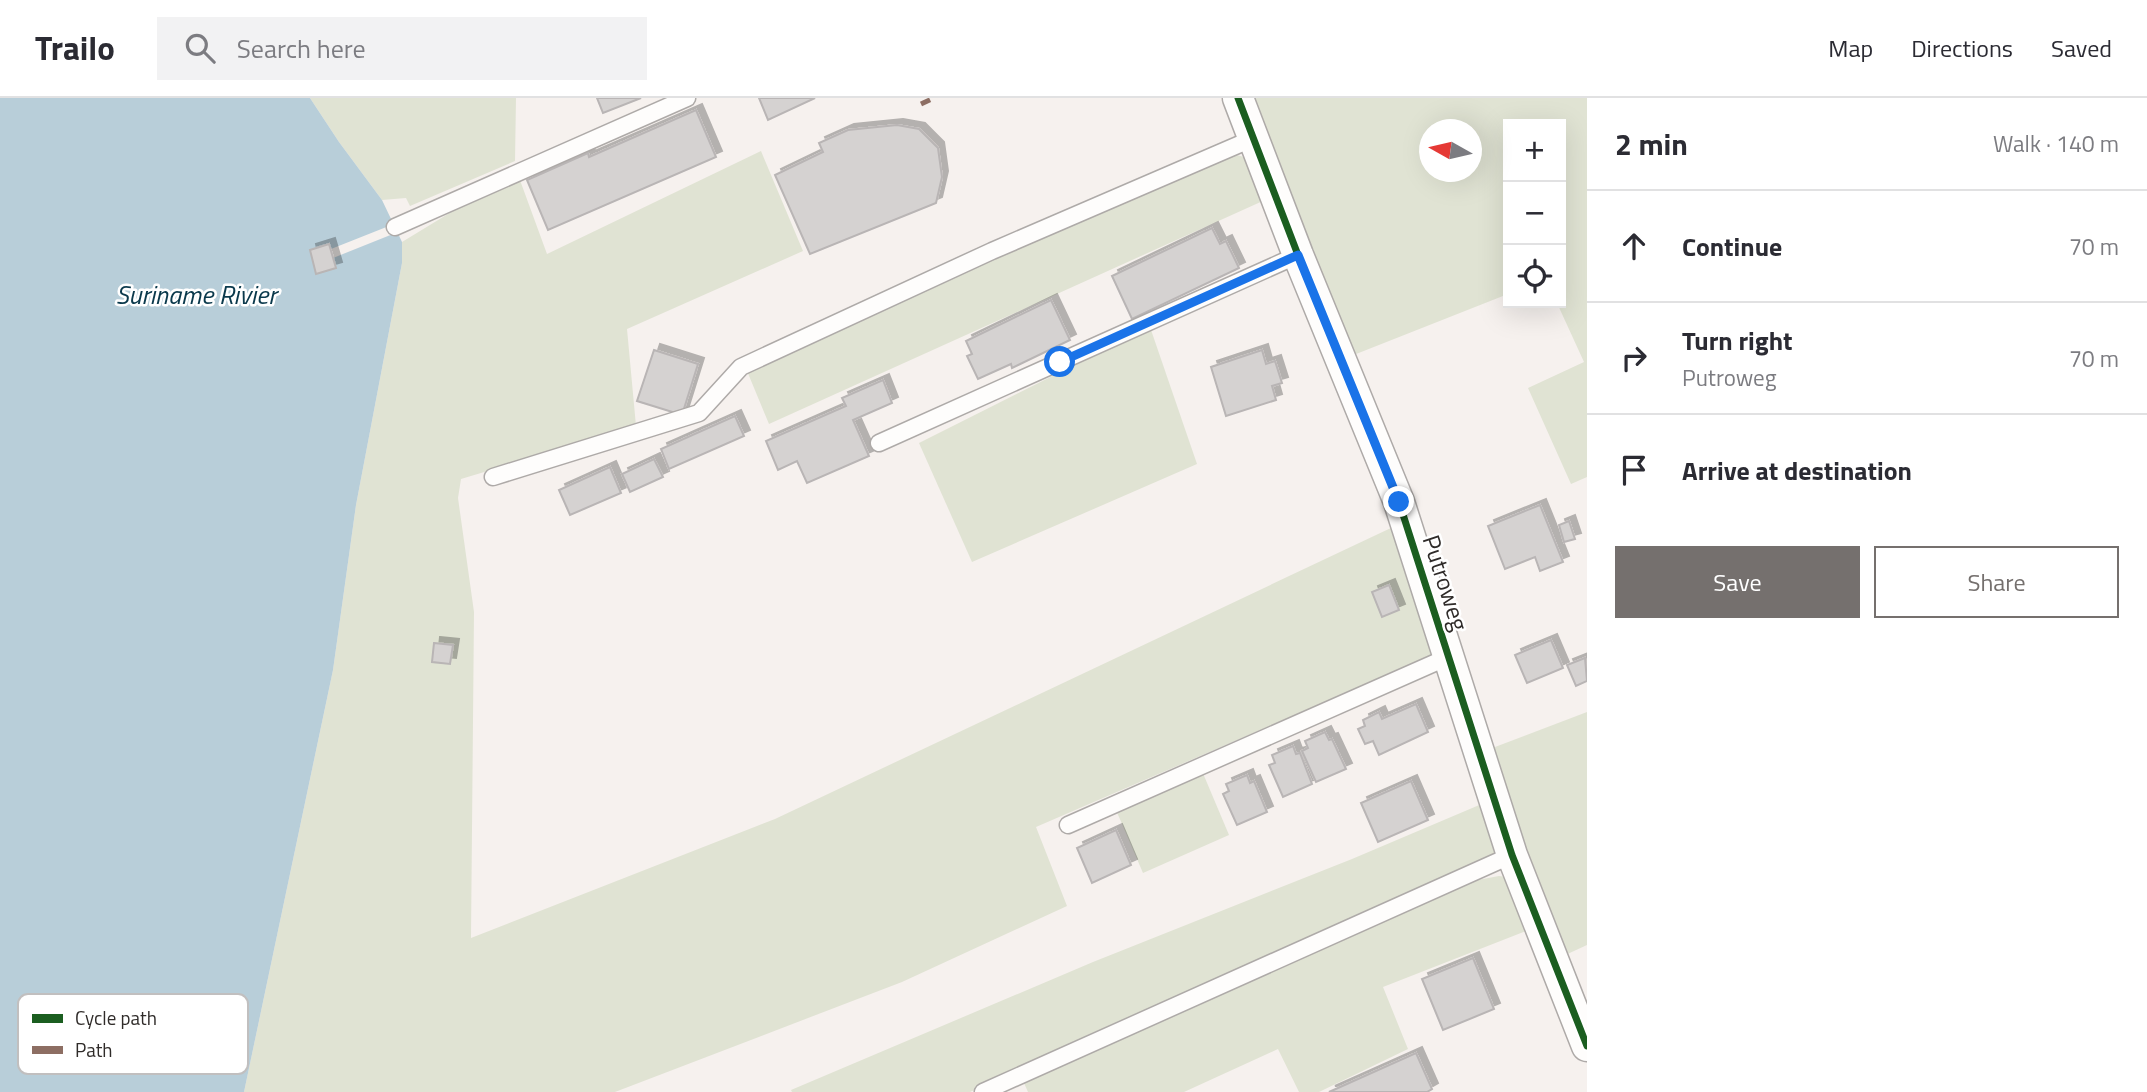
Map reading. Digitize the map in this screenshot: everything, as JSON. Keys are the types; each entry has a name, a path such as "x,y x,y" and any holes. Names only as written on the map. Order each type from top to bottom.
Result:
{"street":[{"name":"Putroweg","path":"1238,98 1298,255 1399,502 1512,855 1587,1045"}],"lane":[{"path":"395,227 687,98"},
{"path":"493,477 699,413 741,368 992,251 1254,138"},
{"path":"879,443 1298,255"},
{"path":"1068,825 1448,657"},
{"path":"983,1092 1512,855"}],"green space":[{"path":"310,98 516,98 515,161 410,206 406,198 382,200"},
{"path":"1244,98 1587,98 1587,477 1571,484 1528,388 1584,362 1559,308 1566,308 1566,119 1503,119 1503,296 1346,358"},
{"path":"761,151 803,251 627,329 636,426 461,479 458,498 474,612 471,938 775,819 1393,527 1436,654 1036,827 1067,906 902,982 615,1092 244,1092 333,670 356,505 402,263 402,242 517,172 547,254"},
{"path":"1235,155 1248,160 1252,165 1265,200 769,424 747,371 992,257"},
{"path":"1150,327 1197,464 972,562 919,443"},
{"path":"1587,712 1587,945 1561,957 1491,759 1495,747"},
{"path":"1202,771 1229,835 1143,873 1116,810"},
{"path":"1484,803 1500,856 970,1092 791,1090 1093,962 1352,859"},
{"path":"1499,876 1513,878 1531,929 1383,987 1408,1049 1319,1092 1299,1092 1278,1049 1184,1092 1028,1092 1024,1083 1472,881"}],"water":[{"name":"Suriname Rivier","path":"0,98 310,98 382,200 402,242 402,263 356,505 333,670 248,1073 248,994 18,994 18,1074 248,1074 244,1092 0,1092"}],"pier":[{"path":"394,224 398,232 333,258 336,268 316,274 310,250 329,244 331,249"}],"building":[{"path":"597,98 641,98 603,113"},
{"path":"759,98 815,98 768,120"},
{"path":"696,110 716,157 548,230 527,180 588,153 589,157"},
{"path":"897,125 919,129 938,148 942,177 936,203 810,254 775,175 823,152 819,143 848,130"},
{"path":"1212,228 1220,244 1226,241 1239,268 1132,319 1112,276"},
{"path":"329,244 336,268 316,274 310,250"},
{"path":"1051,300 1070,340 1012,368 1011,364 978,379 967,356 972,354 966,341"},
{"path":"654,350 698,364 682,415 637,401"},
{"path":"1262,350 1266,364 1275,361 1282,383 1272,386 1276,400 1226,416 1211,367"},
{"path":"883,380 892,403 853,420 869,456 807,483 797,461 778,470 766,441 846,406 842,398"},
{"path":"735,416 744,436 669,469 661,449"},
{"path":"654,459 663,477 630,492 622,474"},
{"path":"610,467 621,493 570,515 559,490"},
{"path":"1540,505 1563,562 1540,571 1535,557 1505,569 1488,526"},
{"path":"1569,521 1575,539 1564,542 1559,525"},
{"path":"1389,585 1399,610 1382,617 1372,592"},
{"path":"1551,640 1563,668 1527,683 1515,655"},
{"path":"434,643 453,645 450,664 432,662"},
{"path":"1585,658 1587,681 1576,686 1567,665"},
{"path":"1416,704 1428,732 1379,755 1373,741 1365,744 1358,729 1365,726 1363,720 1379,712 1382,719"},
{"path":"1325,732 1329,740 1332,739 1346,769 1316,782 1302,751 1308,748 1305,741"},
{"path":"1293,746 1296,754 1300,753 1312,784 1283,797 1269,765 1275,763 1272,755"},
{"path":"1247,775 1250,783 1254,781 1267,812 1237,825 1223,794 1229,791 1226,784"},
{"path":"1411,781 1428,820 1378,842 1361,803"},
{"path":"1116,830 1131,865 1092,883 1077,848"},
{"path":"1473,958 1494,1009 1443,1030 1422,979"},
{"path":"1416,1053 1432,1089 1427,1092 1329,1092"}],"marked path":[{"path":"921,104 934,98"}],"cycle path":[{"path":"1238,98 1298,255 1399,502 1512,855 1587,1046"}],"route":[{"path":"1060,362 1298,255 1399,502"}]}
